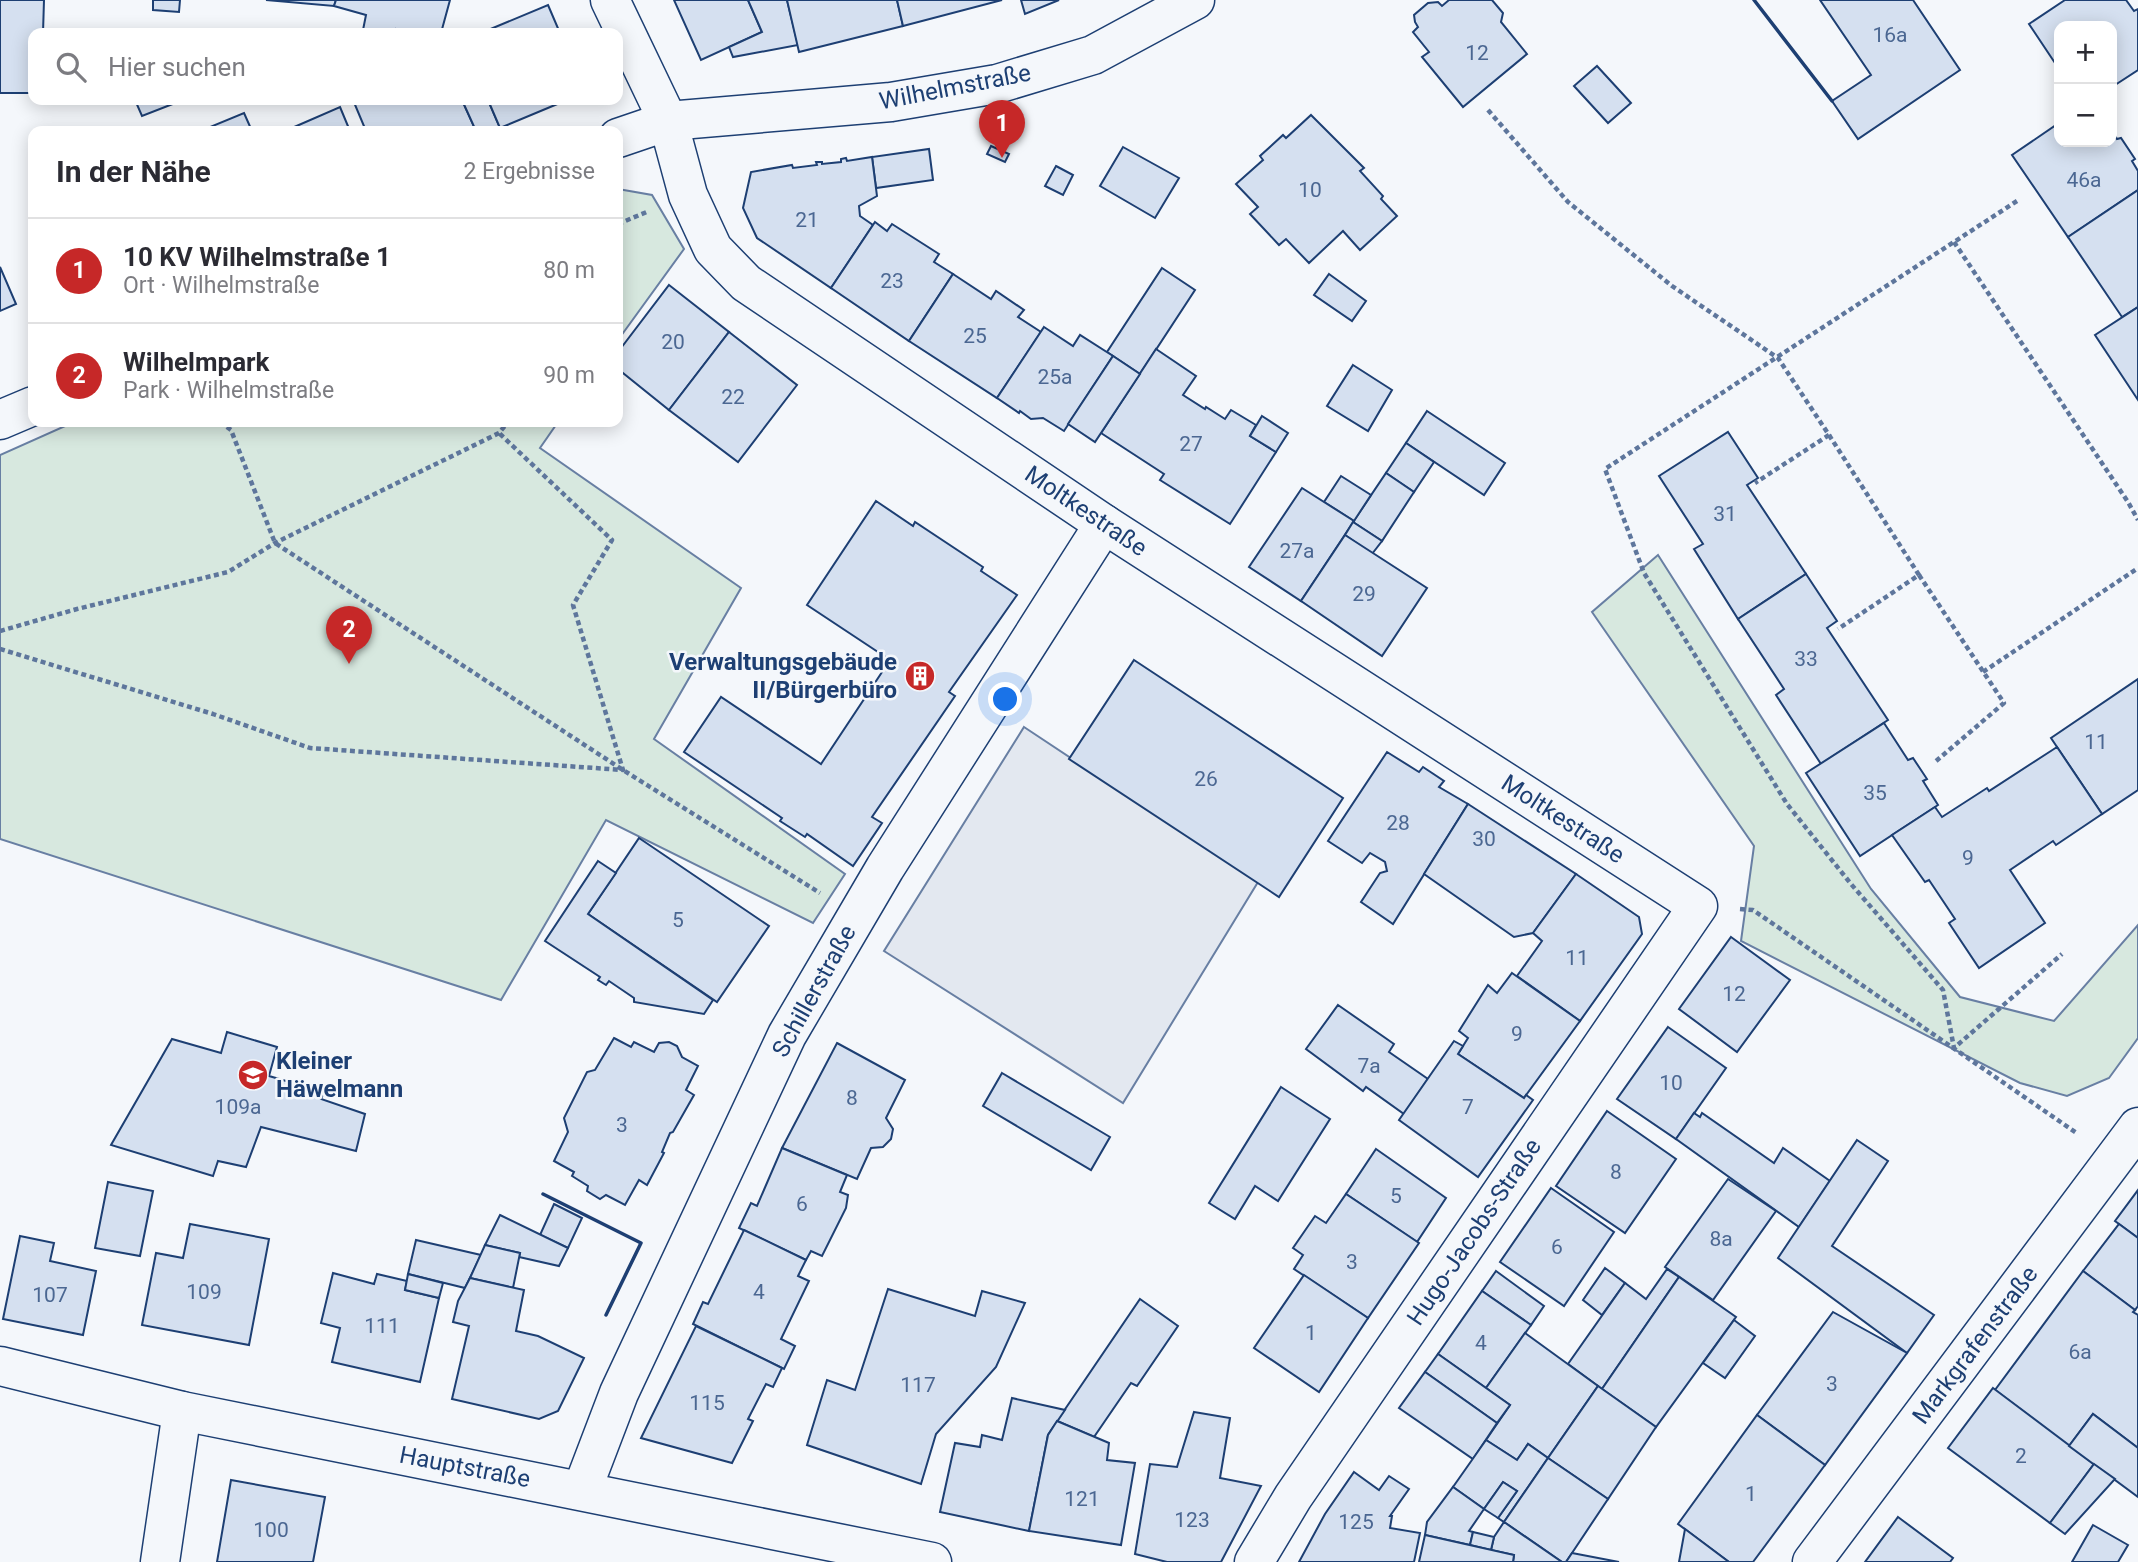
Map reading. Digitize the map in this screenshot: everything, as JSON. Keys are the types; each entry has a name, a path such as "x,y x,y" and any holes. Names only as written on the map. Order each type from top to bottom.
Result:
{"street":[{"name":"Moltkestraße","path":"610,0 668,121 688,195 713,249 746,283 1104,524 1698,906"},
{"name":"Wilhelmstraße","path":"623,136 668,121 891,102 998,84 1093,55 1195,0"},
{"path":"0,420 28,408"},
{"name":"Schillerstraße","path":"582,1490 618,1393 787,1035 857,916 1104,524"},
{"name":"Hugo-Jacobs-Straße","path":"1254,1562 1293,1497 1698,906"},
{"name":"Markgrafenstraße","path":"1812,1562 2138,1128"},
{"name":"Hauptstraße","path":"0,1366 182,1410 932,1562"},
{"path":"160,1562 182,1410"}],"path":[{"path":"1488,110 1567,202 1672,286 1778,358 2004,703 1935,762"},
{"path":"1954,1048 1943,990 1851,884 1787,804 1644,573 1605,469 2017,201"},
{"path":"1954,242 2138,520"},
{"path":"227,427 231,430 275,543 623,770 857,916"},
{"path":"0,631 77,608 228,572 275,543 499,433 504,427"},
{"path":"499,433 612,540 573,605 623,770"},
{"path":"1755,484 1829,435"},
{"path":"1983,672 2138,568"},
{"path":"1838,629 1919,575"},
{"path":"0,649 213,714 310,748 623,770"},
{"path":"1698,906 1753,909 2115,1159"},
{"path":"1954,1048 2062,954"}],"shaded area":[{"path":"623,190 652,195 684,249 623,333"},
{"path":"63,427 555,427 540,448 741,588 654,739 845,874 813,923 606,820 501,1000 0,839 0,455"},
{"path":"1658,555 1871,889 1960,997 2054,1021 2138,925 2138,1038 2109,1078 2067,1096 2020,1083 1741,941 1754,846 1592,612"},
{"path":"1024,727 1258,882 1123,1103 884,951"}],"building":[{"path":"0,0 44,0 43,28 28,28 28,93 0,93"},
{"path":"153,0 180,0 179,12 153,10"},
{"path":"266,0 336,0 334,6"},
{"path":"336,0 450,0 442,28 363,28 366,15 334,6"},
{"path":"674,0 748,0 762,32 701,60"},
{"path":"748,0 787,0 798,45 733,57 729,47 762,32"},
{"path":"787,0 897,0 903,26 799,52"},
{"path":"897,0 1002,0 903,26"},
{"path":"1021,0 1059,0 1025,14"},
{"path":"1449,0 1492,0 1503,13 1501,22 1527,54 1463,107 1422,57 1429,52 1413,32 1418,27 1414,15 1428,3 1438,2 1442,6"},
{"path":"1820,0 1913,0 1960,70 1858,139 1832,101 1871,75"},
{"path":"2065,0 2126,0 2134,11 2138,9 2138,70 2117,84 2117,21 2054,21 2054,62 2029,24"},
{"path":"548,5 558,28 493,28"},
{"path":"1597,66 1631,103 1608,123 1574,86"},
{"path":"137,105 170,105 142,116"},
{"path":"355,105 464,105 474,126 364,126"},
{"path":"464,105 490,105 499,126 474,126"},
{"path":"490,105 555,105 505,126 499,126"},
{"path":"340,107 348,126 296,126"},
{"path":"244,113 250,126 212,126"},
{"path":"1311,115 1364,168 1360,171 1397,216 1360,250 1343,231 1309,263 1286,239 1279,245 1250,214 1258,207 1236,184 1263,160 1260,156 1283,135 1286,138"},
{"path":"2054,126 2054,147 2117,147 2117,139 2121,138 2135,159 2132,161 2138,171 2138,190 2068,237 2012,155"},
{"path":"991,146 1009,154 1005,162 987,154"},
{"path":"1123,147 1179,178 1155,218 1100,186"},
{"path":"929,149 933,180 876,188 872,157"},
{"path":"872,157 877,196 859,206 860,216 873,225 831,288 757,238 743,208 751,172 792,165 793,168 817,165 816,162 841,162 841,159 846,158 847,161"},
{"path":"1056,166 1073,175 1063,195 1045,186"},
{"path":"2138,190 2138,307 2122,317 2068,237"},
{"path":"875,222 887,231 892,224 939,254 934,262 953,274 909,341 831,288"},
{"path":"0,267 16,304 0,311"},
{"path":"1162,268 1195,290 1140,374 1107,352"},
{"path":"953,274 991,299 996,291 1024,310 1018,317 1041,332 997,398 909,341"},
{"path":"1329,274 1366,301 1352,321 1314,295"},
{"path":"669,285 729,332 669,410 623,373 623,345"},
{"path":"2138,307 2138,400 2095,335"},
{"path":"1044,327 1073,346 1080,335 1113,356 1064,431 1043,418 1031,419 997,398"},
{"path":"729,332 797,385 738,462 669,410"},
{"path":"1156,349 1196,376 1183,395 1225,419 1231,410 1256,425 1250,436 1276,452 1230,524 1160,480 1164,474 1101,433"},
{"path":"1113,356 1140,374 1095,442 1068,424"},
{"path":"1353,365 1392,390 1368,431 1327,406"},
{"path":"1427,411 1505,463 1484,495 1406,443"},
{"path":"1262,416 1288,433 1276,452 1250,436"},
{"path":"1728,432 1758,478 1747,485 1806,574 1738,619 1694,549 1703,544 1659,476"},
{"path":"1406,443 1434,462 1414,492 1386,473"},
{"path":"1386,473 1414,492 1382,541 1353,522"},
{"path":"1341,476 1371,495 1354,521 1324,502"},
{"path":"1302,488 1354,521 1301,601 1249,567"},
{"name":"Verwaltungsgebäude II/Bürgerbüro","path":"876,501 913,526 915,522 983,567 981,571 1017,595 949,692 955,696 872,817 882,823 853,866 807,834 805,837 780,821 782,818 684,752 721,697 821,764 890,660 807,605"},
{"path":"1353,522 1382,541 1372,554 1345,535"},
{"path":"1345,535 1427,588 1382,656 1301,601"},
{"path":"1806,574 1837,621 1827,628 1888,720 1821,764 1776,695 1784,689 1738,619"},
{"path":"1134,660 1343,798 1279,897 1069,759"},
{"path":"2138,679 2138,790 2102,814 2051,738"},
{"path":"1884,723 1908,760 1913,758 1927,779 1923,781 1938,805 1860,856 1806,773"},
{"path":"2057,747 2102,814 2056,845 2053,841 2010,870 2045,923 1979,968 1949,923 1955,919 1929,880 1925,882 1892,835 1935,807 1942,817 1987,788 1989,791"},
{"path":"1387,752 1419,772 1423,767 1444,781 1439,787 1468,804 1393,924 1361,902 1380,873 1387,871 1385,862 1370,853 1362,863 1328,841"},
{"path":"1468,804 1576,874 1533,933 1514,937 1424,874"},
{"path":"639,838 769,926 717,1002 588,914"},
{"path":"598,861 616,873 588,914 713,1000 704,1014 634,1002 634,998 609,981 606,985 598,980 600,977 545,941"},
{"path":"1576,874 1639,917 1642,934 1580,1021 1517,976 1542,941 1533,933"},
{"path":"1731,937 1790,980 1737,1052 1679,1009"},
{"path":"1512,973 1580,1021 1524,1098 1458,1054 1468,1038 1459,1031 1488,985 1497,993"},
{"path":"1338,1005 1394,1044 1389,1052 1428,1079 1404,1114 1366,1087 1363,1091 1306,1049"},
{"path":"1668,1027 1726,1068 1676,1139 1617,1099"},
{"path":"227,1032 277,1047 269,1076 324,1092 321,1099 365,1114 356,1151 261,1127 246,1167 218,1161 213,1176 111,1145 172,1039 221,1053"},
{"path":"614,1038 631,1047 634,1042 654,1052 659,1043 669,1042 677,1046 682,1057 698,1066 686,1090 694,1095 670,1133 662,1152 664,1153 647,1185 639,1180 625,1205 606,1195 600,1199 587,1191 588,1186 572,1176 574,1172 554,1161 568,1132 564,1118 587,1072 595,1070"},
{"path":"1454,1041 1463,1046 1458,1054 1524,1098 1526,1095 1533,1100 1478,1177 1399,1120"},
{"path":"837,1043 905,1080 886,1118 893,1129 891,1139 883,1147 871,1148 857,1179 782,1148"},
{"path":"1002,1073 1110,1137 1091,1170 983,1106"},
{"path":"1281,1087 1330,1119 1278,1201 1255,1186 1235,1219 1209,1203"},
{"path":"1607,1111 1676,1159 1625,1233 1556,1186"},
{"path":"1694,1113 1700,1117 1702,1113 1774,1163 1783,1148 1830,1181 1799,1227 1676,1139"},
{"path":"1857,1140 1888,1161 1832,1246 1934,1315 1907,1353 1778,1258"},
{"path":"782,1148 847,1175 840,1192 848,1195 846,1208 822,1256 811,1251 806,1260 739,1228 751,1203 757,1206"},
{"path":"1376,1149 1446,1198 1417,1242 1346,1194"},
{"path":"1728,1179 1776,1211 1713,1300 1665,1267"},
{"path":"108,1182 153,1191 140,1256 95,1248"},
{"path":"1551,1188 1614,1232 1564,1306 1500,1262"},
{"path":"2138,1190 2138,1238 2115,1221"},
{"path":"1346,1194 1419,1243 1368,1318 1294,1269 1303,1255 1293,1248 1315,1216 1326,1223"},
{"path":"554,1204 582,1218 568,1248 540,1235"},
{"path":"500,1215 568,1248 559,1266 519,1257 520,1253 485,1245"},
{"path":"190,1224 269,1239 249,1345 142,1325 156,1253 183,1258"},
{"path":"2119,1224 2138,1238 2138,1306 2135,1310 2083,1271"},
{"path":"744,1230 806,1260 798,1276 809,1281 781,1339 795,1346 784,1369 693,1324 703,1302 708,1304"},
{"path":"20,1236 54,1243 50,1261 96,1271 83,1335 3,1319"},
{"path":"416,1240 481,1255 465,1288 408,1274"},
{"path":"485,1245 520,1253 513,1288 470,1278"},
{"path":"1605,1268 1625,1283 1602,1315 1583,1300"},
{"path":"1667,1269 1679,1277 1602,1389 1568,1364 1625,1283 1646,1299"},
{"path":"1496,1271 1544,1306 1531,1325 1482,1291"},
{"path":"2083,1271 2138,1315 2138,1448 2093,1414 2069,1446 1995,1390"},
{"path":"333,1273 374,1284 377,1274 407,1281 405,1290 439,1298 420,1382 332,1362 340,1328 321,1323"},
{"path":"408,1274 443,1283 439,1298 405,1290"},
{"path":"1304,1275 1368,1318 1319,1392 1254,1348"},
{"path":"1679,1277 1736,1317 1656,1427 1602,1389"},
{"path":"470,1278 524,1290 516,1331 538,1336 584,1358 558,1411 539,1419 452,1399 469,1326 453,1322 458,1301"},
{"path":"888,1289 975,1316 982,1291 1025,1303 996,1367 936,1434 921,1484 807,1445 827,1380 855,1390"},
{"path":"1482,1291 1531,1325 1486,1388 1438,1354"},
{"path":"1140,1299 1178,1326 1137,1386 1131,1383 1094,1437 1057,1421"},
{"path":"1833,1312 1907,1353 1825,1465 1757,1415"},
{"path":"1734,1320 1755,1336 1725,1378 1703,1363"},
{"path":"696,1326 782,1368 773,1387 766,1384 748,1419 753,1421 732,1463 641,1438"},
{"path":"1525,1333 1598,1386 1548,1458 1528,1444 1517,1460 1486,1440 1510,1405 1486,1388"},
{"path":"1438,1354 1510,1405 1497,1423 1425,1372"},
{"path":"1425,1372 1497,1423 1473,1459 1399,1408"},
{"path":"1598,1386 1656,1427 1608,1499 1548,1458"},
{"path":"1993,1388 2094,1464 2050,1523 1948,1448"},
{"path":"1012,1398 1065,1410 1048,1435 1029,1531 940,1512 955,1443 980,1447 982,1435 1002,1440"},
{"path":"1194,1412 1230,1418 1220,1478 1261,1486 1221,1562 1167,1562 1135,1554 1150,1464 1177,1467"},
{"path":"2093,1414 2138,1448 2138,1497 2069,1446"},
{"path":"1757,1415 1825,1465 1753,1562 1729,1562 1678,1524"},
{"path":"1057,1421 1109,1443 1107,1460 1135,1463 1121,1545 1029,1531 1048,1435"},
{"path":"1486,1440 1517,1460 1528,1444 1548,1458 1504,1522 1498,1518 1517,1491 1503,1482 1484,1509 1453,1487"},
{"path":"1548,1458 1608,1499 1566,1562 1562,1562 1504,1522"},
{"path":"2094,1464 2115,1479 2065,1534 2050,1523"},
{"path":"1354,1472 1379,1490 1389,1476 1409,1489 1390,1516 1390,1528 1420,1533 1414,1562 1299,1562 1325,1514"},
{"path":"231,1480 325,1497 313,1562 217,1562"},
{"path":"1503,1482 1517,1491 1498,1518 1484,1509"},
{"path":"1453,1487 1484,1509 1469,1531 1473,1532 1470,1545 1425,1535 1427,1522"},
{"path":"1898,1517 1953,1558 1950,1562 1865,1562"},
{"path":"1504,1522 1562,1562 1513,1562 1514,1555 1491,1550 1494,1537"},
{"path":"2093,1525 2128,1545 2118,1562 2072,1562"},
{"path":"1685,1529 1729,1562 1679,1562"},
{"path":"1473,1532 1494,1537 1491,1550 1470,1545"},
{"path":"1425,1535 1514,1555 1513,1562 1419,1562"},
{"path":"1572,1553 1619,1562 1566,1562"}],"wall":[{"path":"1754,0 1832,101"},
{"path":"543,1194 641,1243 606,1315"}],"place":[{"name":"10 KV Wilhelmstraße 1","path":"1002,158"},
{"name":"Wilhelmpark","path":"349,664"},
{"name":"Verwaltungsgebäude II/Bürgerbüro","path":"920,676"},
{"name":"Kleiner Häwelmann","path":"253,1075"}]}
